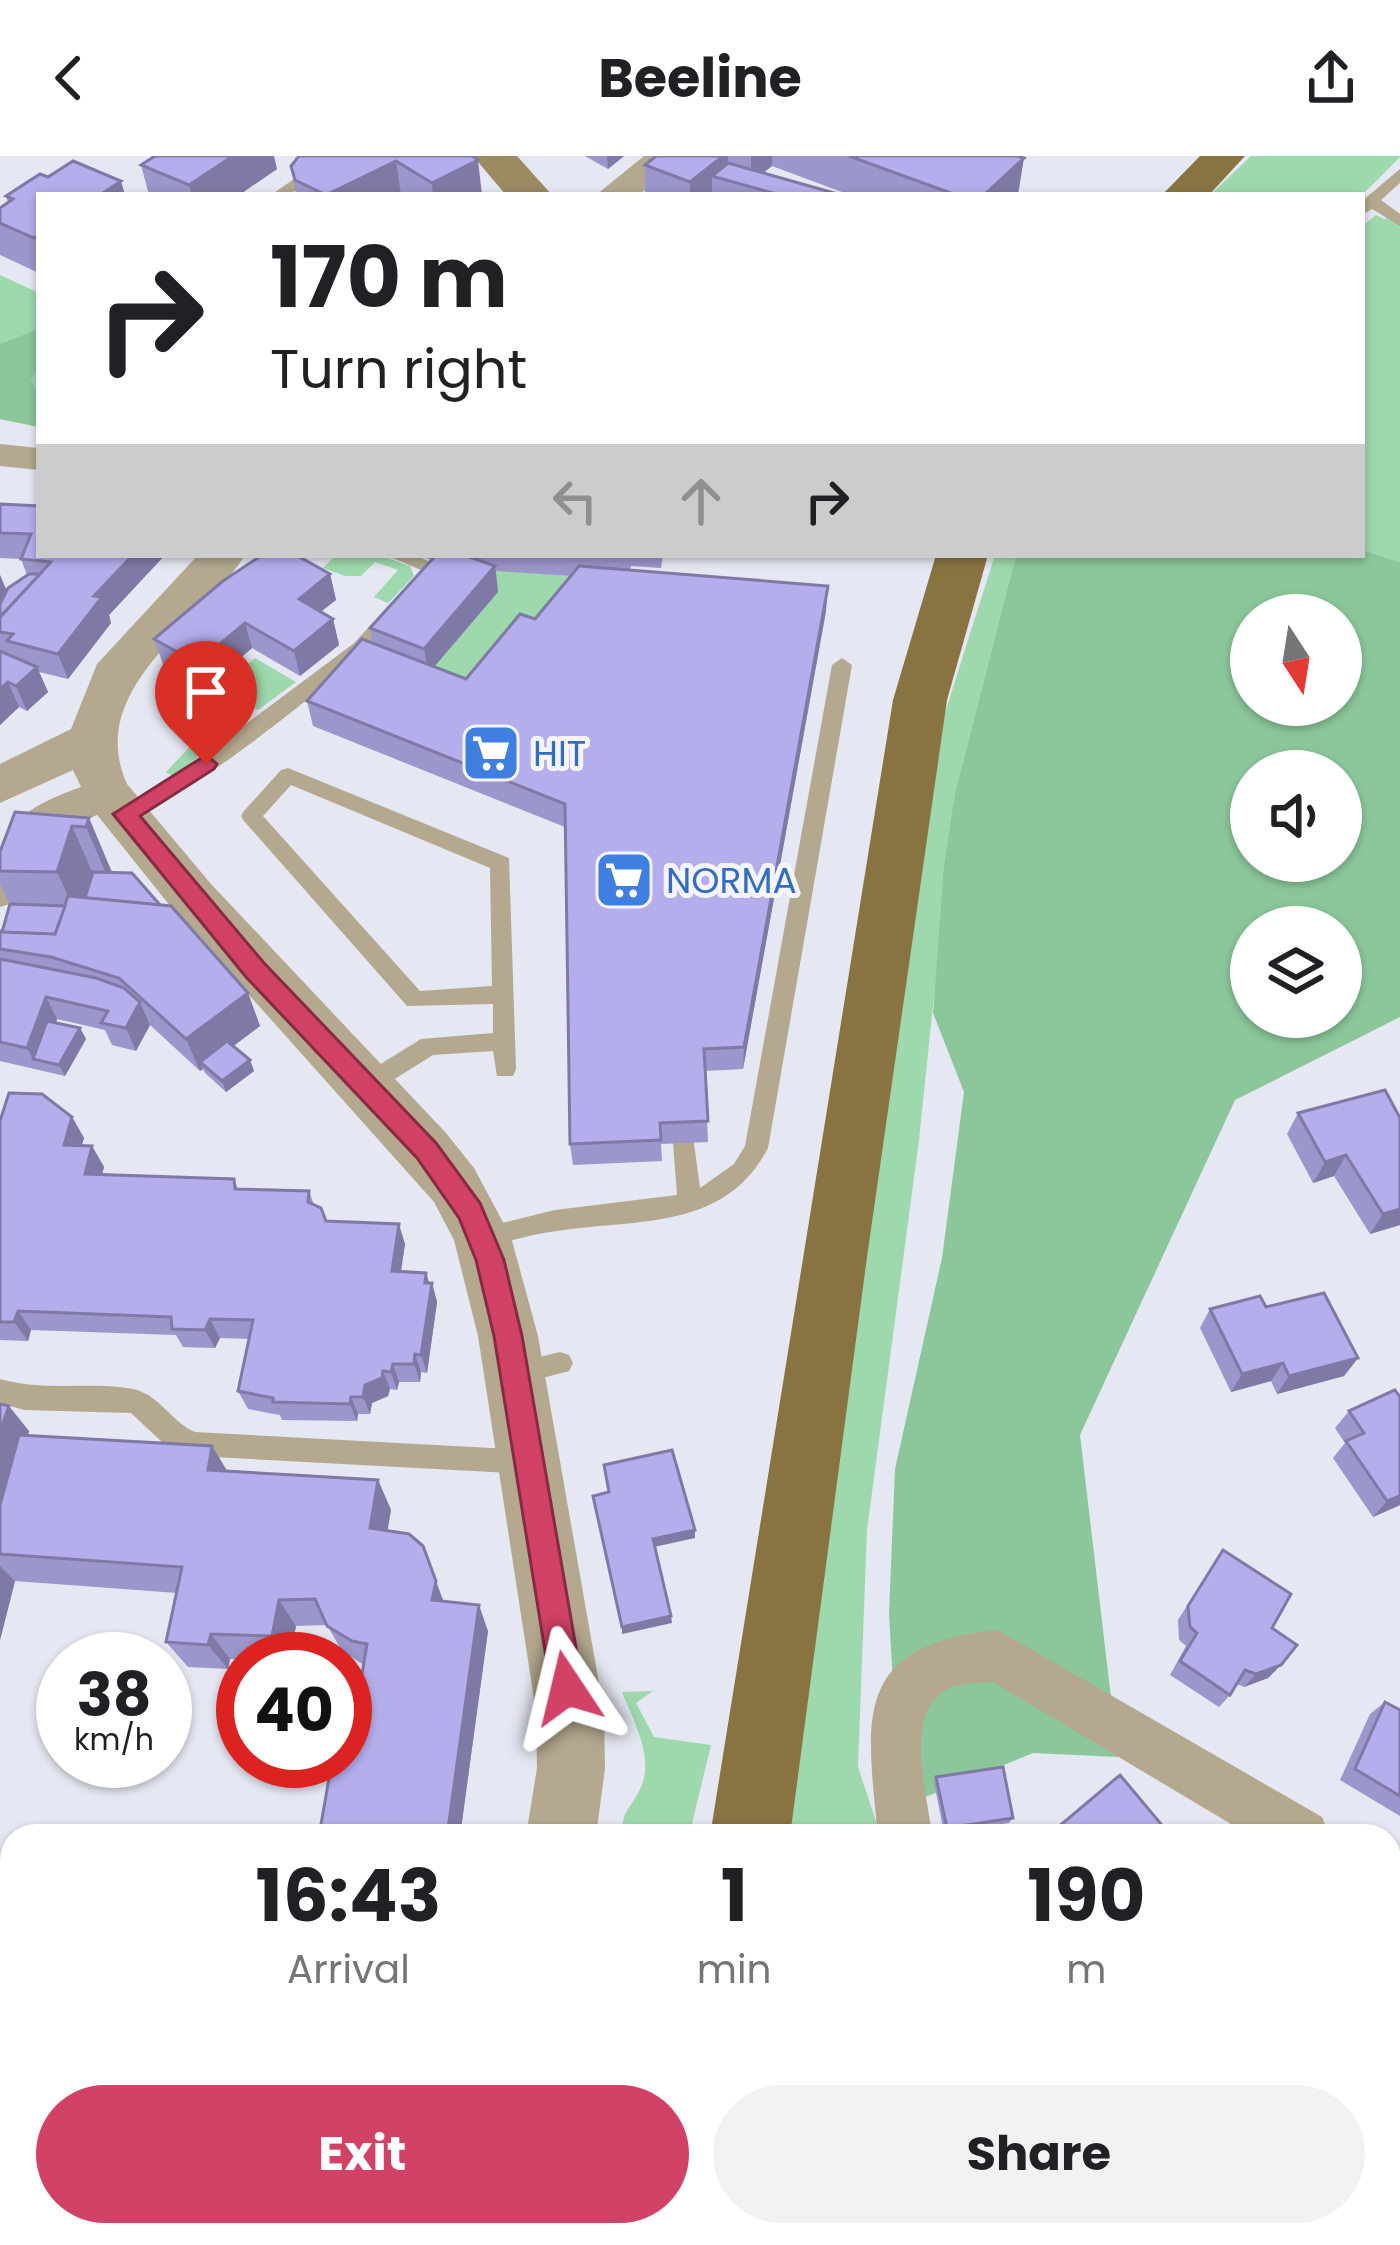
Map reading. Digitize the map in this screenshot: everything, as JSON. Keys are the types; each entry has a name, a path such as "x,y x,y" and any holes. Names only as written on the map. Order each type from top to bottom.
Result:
{"main road":[{"path":"494,156 527,192"},
{"path":"1187,192 1225,156"},
{"path":"752,1824 920,700 961,558"}],"street":[{"path":"619,192 667,156"},
{"path":"0,454 36,459"},
{"path":"220,558 121,666 103,695 93,739 96,768 116,803 255,970 454,1185 482,1237 538,1368 529,1462 571,1726 562,1824"},
{"path":"0,785 93,739"},
{"path":"0,892 16,851 32,830 52,816 116,803"},
{"path":"904,1824 894,1711 920,1674 956,1657 998,1656 1283,1824"}],"lane":[{"path":"283,192 337,156"},
{"path":"1400,174 1367,206 1400,221"},
{"path":"116,803 178,785 360,649 434,568 404,558"},
{"path":"482,1237 529,1225 637,1214 689,1202 734,1182 756,1148 842,665"},
{"path":"503,994 415,1000 251,816 288,775 501,864 505,1069"},
{"path":"366,1085 429,1046 504,1042"},
{"path":"685,1143 689,1202"},
{"path":"0,1391 24,1398 133,1401 147,1406 160,1430 195,1444 529,1462"}],"green space":[{"path":"1251,156 1400,156 1365,192 1213,192"},
{"path":"1376,215 1384,219 1400,215 1400,562 1365,551 1365,224"},
{"path":"0,275 36,292 36,426 0,419"},
{"path":"36,330 36,371 31,380 36,390 36,426 0,419 0,344"},
{"path":"1365,551 1400,562 1400,1017 1362,1036 1362,906 1230,906 1230,1038 1358,1038 1235,1100 1080,1435 1118,1757 1033,1753 923,1798 930,1824 910,1824 897,1752 889,1614 895,1469 942,1258 964,1092 933,1013 944,866 955,793 1015,558 1365,558"},
{"path":"333,558 387,558 410,566 414,576 388,603 374,597 398,570 375,562 361,576 345,576 323,568"},
{"path":"994,558 1015,558 955,793 919,1140 867,1530 858,1767 877,1824 785,1824 936,741"},
{"path":"453,567 570,576 477,691 428,674 498,592 447,573"},
{"path":"255,658 296,682 258,710 220,688"},
{"path":"180,682 245,717 174,777 166,772 215,720 212,711 172,693"},
{"path":"653,1691 636,1703 654,1737 711,1745 692,1824 623,1824 645,1768 642,1742 622,1692"}],"building":[{"path":"155,156 233,156 189,185 141,165"},
{"path":"299,156 472,156 478,160 432,183 396,161 332,192 320,192 295,180 291,166"},
{"path":"656,156 723,156 690,182 645,165"},
{"path":"849,156 1024,158 987,192 948,192"},
{"path":"73,161 121,181 104,192 36,192 34,238 0,223 0,208 13,199 6,196 40,174 48,177"},
{"path":"728,163 830,192 769,192 712,176"},
{"path":"0,504 36,506 36,558 130,558 94,596 102,597 58,654 7,641 13,634 0,632 0,617 51,562 21,559 31,534 0,533"},
{"path":"258,558 301,558 330,574 299,599 333,619 294,651 245,623 197,663 154,639"},
{"path":"433,558 472,558 495,566 424,649 370,628"},
{"path":"579,566 828,586 744,1047 704,1049 708,1121 660,1123 661,1140 570,1144 565,804 307,701 362,639 466,679 520,614 535,619"},
{"path":"29,574 40,574 0,617 8,588"},
{"path":"0,651 37,667 16,686 8,682 0,689"},
{"path":"15,812 89,818 86,827 72,826 57,872 0,871 0,852"},
{"path":"93,872 132,873 160,905 85,898"},
{"path":"68,896 171,906 248,993 186,1039 119,978 51,957 0,949 0,931 55,934"},
{"path":"10,904 65,906 55,934 2,932"},
{"path":"0,959 96,978 124,988 140,1002 126,1028 101,1023 108,1011 46,997 27,1048 0,1042"},
{"path":"47,1021 80,1028 59,1065 33,1059"},
{"path":"227,1041 250,1060 222,1081 200,1062"},
{"path":"1385,1090 1400,1118 1400,1209 1383,1214 1346,1155 1325,1162 1298,1113"},
{"path":"9,1093 42,1094 72,1117 64,1145 92,1146 85,1174 234,1179 235,1189 309,1191 308,1202 321,1208 326,1221 399,1224 392,1271 426,1273 425,1283 432,1283 421,1355 415,1354 414,1364 393,1364 391,1372 383,1371 382,1378 365,1385 363,1397 351,1397 350,1404 273,1402 273,1398 238,1391 253,1320 210,1319 205,1330 172,1329 171,1317 18,1311 14,1322 0,1322 0,1121"},
{"path":"1324,1293 1358,1358 1289,1376 1283,1363 1242,1374 1210,1309 1260,1296 1266,1307"},
{"path":"1395,1390 1400,1397 1400,1496 1387,1501 1346,1441 1364,1433 1349,1411"},
{"path":"0,1404 9,1406 0,1431"},
{"path":"19,1435 212,1446 208,1470 378,1480 370,1528 409,1534 423,1546 436,1581 432,1600 479,1605 449,1824 321,1824 327,1788 372,1788 372,1632 337,1632 327,1626 315,1599 279,1600 273,1632 216,1632 208,1645 192,1644 192,1632 168,1632 182,1567 0,1554 0,1505"},
{"path":"672,1450 695,1530 653,1539 671,1616 622,1627 593,1496 609,1492 604,1465"},
{"path":"1223,1550 1291,1594 1272,1628 1297,1645 1281,1665 1256,1674 1245,1670 1230,1695 1180,1661 1197,1633 1190,1627 1188,1606"},
{"path":"1385,1702 1400,1710 1400,1796 1355,1769"},
{"path":"1003,1767 1013,1818 946,1824 936,1777"},
{"path":"1120,1775 1161,1824 1062,1824"}],"place":[{"name":"HIT","path":"491,753"},
{"name":"NORMA","path":"624,880"}],"route":[{"path":"206,764 125,814 255,970 426,1150 471,1212 490,1260 508,1336 567,1688"}]}
